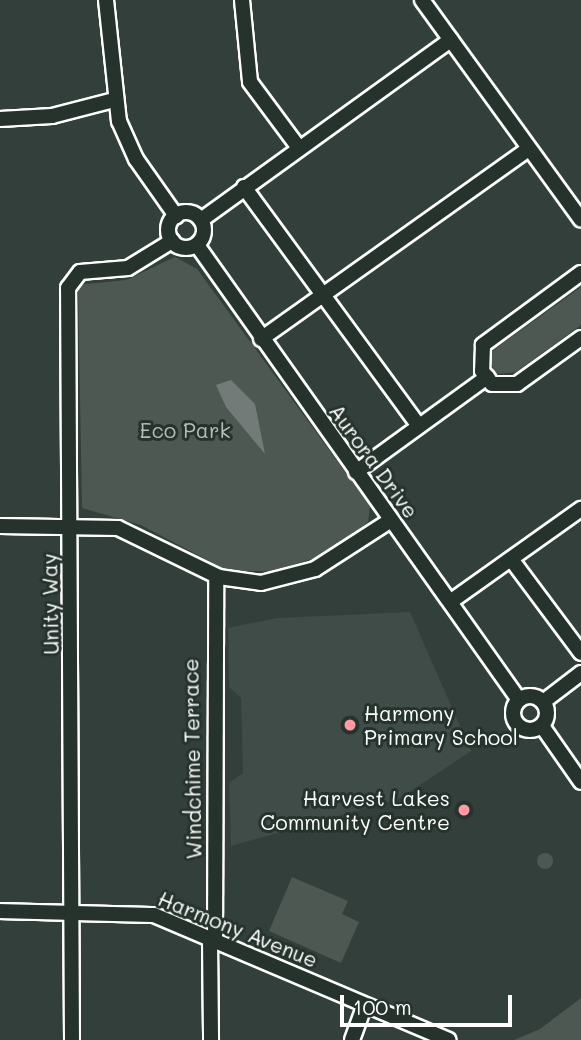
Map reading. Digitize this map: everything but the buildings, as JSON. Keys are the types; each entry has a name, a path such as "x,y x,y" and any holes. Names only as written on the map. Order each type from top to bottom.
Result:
{"street":[{"path":"106,0 114,100 136,159 176,216"},
{"path":"242,0 250,82 299,148"},
{"path":"422,0 581,220"},
{"path":"201,220 451,40"},
{"path":"0,119 52,116 114,100"},
{"path":"261,339 528,149"},
{"path":"244,187 419,426"},
{"path":"192,213 201,220 204,230 197,245 186,248 172,241 169,225 176,216 192,213"},
{"name":"Unity Way","path":"72,1040 69,284 80,272 128,268 172,241"},
{"name":"Aurora Drive","path":"197,245 519,700"},
{"path":"581,273 483,345 479,358 487,377 504,388 517,384 581,338"},
{"path":"356,472 487,377"},
{"path":"450,602 581,509"},
{"path":"0,526 70,525 118,528 216,576 261,583 316,569 391,520"},
{"path":"512,559 581,653"},
{"name":"Windchime Terrace","path":"211,1040 216,576"},
{"path":"542,726 528,730 516,723 519,700 543,702 581,673"},
{"path":"542,726 547,711 543,702"},
{"path":"542,726 581,782"},
{"name":"Harmony Avenue","path":"0,911 140,912 449,1040"},
{"path":"352,1040 365,1004"}],"shaded area":[{"path":"231,380 255,404 265,454 226,407 216,385"},
{"name":"Harmony Primary School","path":"410,612 471,751 399,799 231,846 229,783 243,773 241,698 229,687 228,628 277,618"}],"green space":[{"name":"Eco Park","path":"175,257 197,269 370,506 368,522 325,554 279,571 228,571 141,525 82,508 78,285 126,280"},
{"path":"581,287 581,325 516,372 497,374 489,361 492,351"},
{"path":"545,853 551,855 551,867 545,869 539,867 537,861 539,855"},
{"path":"292,877 348,901 342,914 359,922 341,963 269,931"},
{"path":"581,998 581,1040 514,1040 540,1029"}],"place":[{"name":"Harmony Primary School","path":"350,725"},
{"name":"Harvest Lakes Community Centre","path":"464,810"}]}
